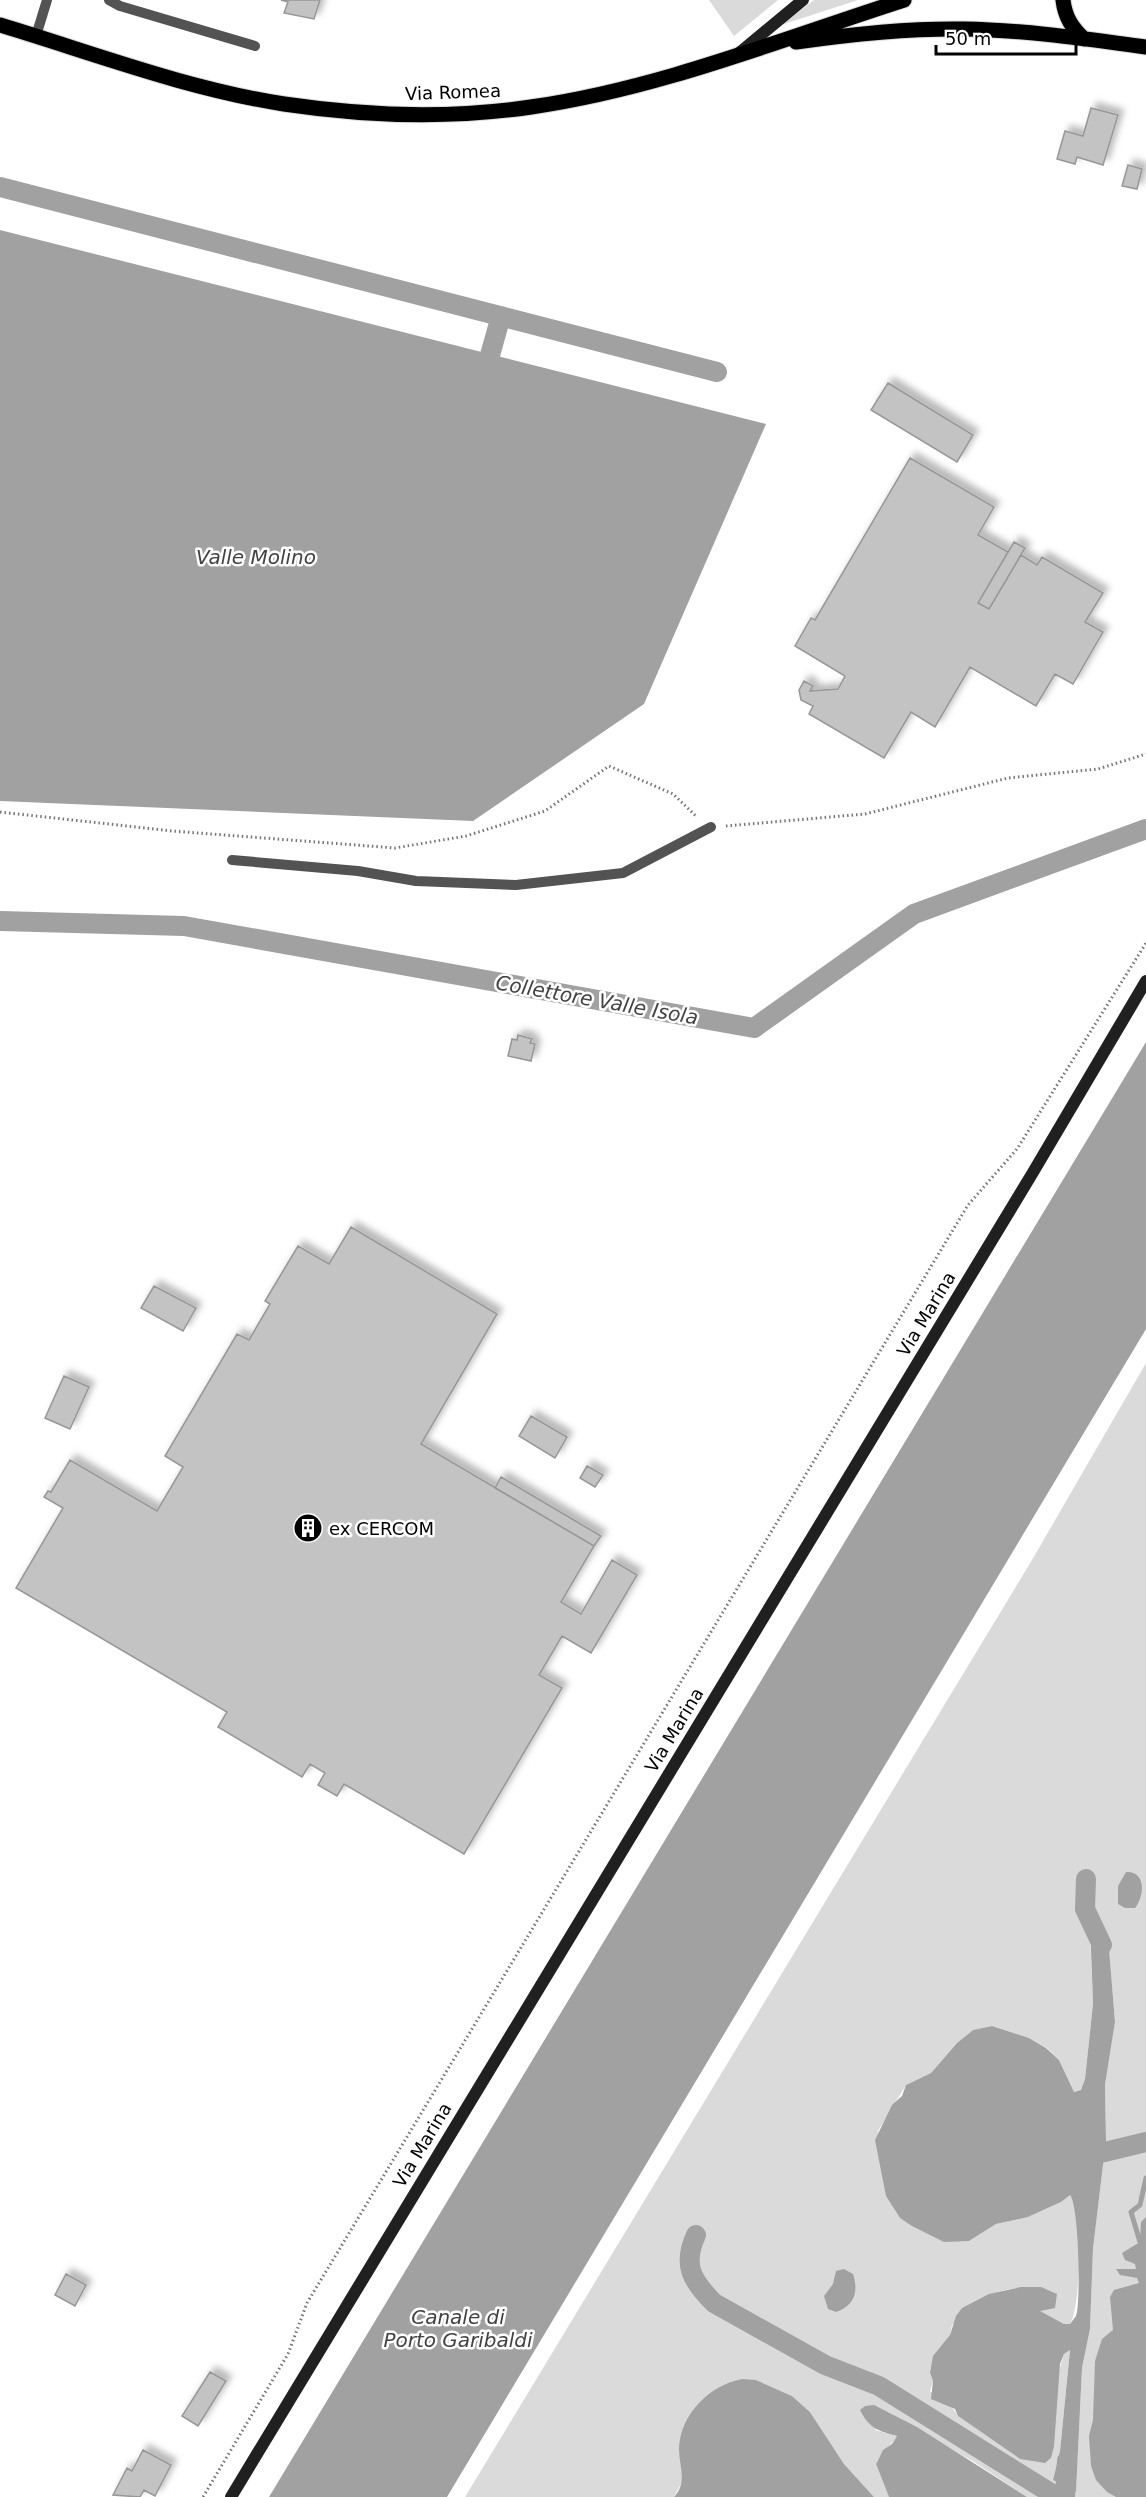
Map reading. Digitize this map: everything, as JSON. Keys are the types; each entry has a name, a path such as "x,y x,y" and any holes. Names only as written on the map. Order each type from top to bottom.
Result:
{"main road":[{"name":"Via Romea","path":"0,25 185,81 241,95 314,107 412,115 489,112 573,100 684,71 904,0"},
{"path":"1063,0 1066,16 1073,29 1084,39"},
{"path":"745,51 856,33 912,30 1006,31 1146,47"}],"street":[{"path":"745,51 803,0"},
{"name":"Via Marina","path":"231,2497 1026,1185 1146,981"}],"lane":[{"path":"36,36 47,0"},
{"path":"109,0 120,6 255,46"},
{"path":"232,860 358,872 416,881 516,885 623,873 711,827"}],"path":[{"path":"0,812 171,831 395,848 466,836 545,811 609,766 673,794 707,828 865,814 1008,778 1098,769 1146,753"},
{"path":"203,2497 288,2354 307,2303 968,1205 1017,1149 1146,943"}],"shaded area":[{"path":"709,0 778,0 734,36"},
{"path":"814,0 858,0 781,25"},
{"path":"1146,1363 1146,2497 1027,2497 974,2462 888,2412 875,2430 897,2436 876,2464 889,2497 874,2497 844,2464 810,2412 792,2396 756,2380 680,2459 683,2480 674,2497 465,2497 1032,1560","holes":["1101,1930 1109,1948 1115,2022 1105,2085 1106,2140 1093,2249 1090,2329 1082,2368 1076,2492 1053,2480 1060,2451 1070,2349 1064,2354 1058,2374 1020,2459 958,2416 950,2406 930,2391 933,2381 930,2373 950,2335 952,2325 991,2295 1012,2289 1041,2287 1038,2311 1064,2324 1070,2324 1074,2314 1079,2259 1077,2219 1070,2194 1061,2202 1028,2217 996,2224 969,2241 900,2218 886,2195 878,2131 906,2085 931,2073 957,2043 973,2030 992,2026 1029,2038 1047,2048 1059,2060 1074,2092 1081,2090 1085,2079 1093,2004 1090,1933"]}],"water":[{"name":"Valle Molino","path":"0,230 766,424 644,704 473,821 0,801"},
{"name":"Canale di Porto Garibaldi","path":"1146,1042 1146,1329 447,2497 269,2497"},
{"path":"1126,1872 1137,1875 1142,1885 1141,1897 1135,1908 1125,1908 1118,1904 1118,1886"},
{"path":"1090,1923 1101,1930 1109,1948 1115,2022 1105,2085 1106,2140 1093,2249 1090,2329 1082,2368 1076,2492 1053,2480 1060,2451 1070,2350 1064,2354 1060,2364 1054,2446 1051,2458 1045,2463 1020,2459 958,2416 955,2409 931,2399 933,2381 930,2373 933,2356 950,2335 956,2316 962,2308 989,2294 1021,2287 1041,2287 1057,2294 1055,2308 1040,2311 1064,2324 1070,2324 1076,2316 1078,2307 1079,2274 1075,2216 1070,2195 1061,2202 1028,2217 996,2224 969,2241 944,2242 900,2218 886,2196 875,2140 892,2105 902,2096 906,2085 931,2073 957,2043 973,2030 992,2026 1029,2038 1046,2048 1059,2060 1074,2092 1081,2090 1085,2079 1093,2004"},
{"path":"1146,2217 1146,2497 1116,2497 1107,2492 1096,2480 1091,2466 1089,2436 1093,2420 1095,2361 1102,2339 1113,2330 1110,2297 1114,2290 1139,2283 1137,2278 1120,2275 1116,2269 1136,2269 1135,2264 1125,2260 1122,2253 1140,2242 1141,2222"},
{"path":"844,2269 853,2274 854,2298 847,2306 836,2312 828,2309 824,2296 833,2284 836,2271"},
{"path":"742,2379 756,2380 792,2396 810,2412 844,2464 874,2497 674,2497 682,2480 679,2449 681,2436 691,2413 708,2395 730,2382"},
{"path":"874,2405 917,2427 1027,2497 889,2497 876,2464 883,2450 892,2444 897,2436 879,2430 867,2421 860,2410 865,2406"}],"building":[{"path":"281,0 320,0 314,19 284,13 288,2"},
{"path":"1091,108 1118,115 1103,165 1077,157 1075,164 1057,159 1065,131 1083,136"},
{"path":"1128,165 1142,169 1137,189 1122,186"},
{"path":"888,383 973,435 957,462 871,410"},
{"path":"910,458 994,507 978,535 1008,552 978,603 989,609 1021,555 1037,565 1042,557 1103,593 1085,622 1103,632 1073,684 1055,674 1036,706 970,667 935,727 911,712 884,758 809,714 813,706 801,700 799,690 804,681 813,686 810,691 838,689 845,676 795,646 811,618 815,620"},
{"path":"1014,542 1025,548 989,609 978,603"},
{"path":"518,1035 532,1039 530,1043 535,1044 531,1061 508,1056 512,1039 517,1040"},
{"name":"ex CERCOM","path":"351,1227 497,1314 421,1444 594,1546 561,1602 581,1614 612,1560 637,1575 591,1653 562,1636 539,1675 562,1688 464,1854 344,1784 337,1796 318,1785 325,1773 310,1764 302,1777 218,1727 227,1712 16,1588 63,1508 44,1497 48,1491 51,1492 70,1460 157,1511 183,1467 165,1456 237,1334 249,1340 270,1304 265,1301 298,1246 329,1264"},
{"path":"154,1286 196,1308 183,1331 141,1308"},
{"path":"64,1376 89,1387 70,1429 45,1418"},
{"path":"531,1416 567,1437 555,1458 519,1436"},
{"path":"587,1466 603,1475 595,1487 580,1478"},
{"path":"501,1477 601,1536 594,1546 495,1488"},
{"path":"66,2274 86,2285 75,2306 55,2295"},
{"path":"210,2372 226,2381 198,2426 182,2416"},
{"path":"143,2450 171,2465 155,2496 144,2490 140,2497 113,2495 127,2468 132,2471"}],"waterway":[{"path":"0,187 717,372"},
{"path":"483,380 501,316"},
{"name":"Collettore Valle Isola","path":"0,921 184,926 754,1028 914,914 1146,829"},
{"path":"1086,1879 1085,1909 1102,1945"},
{"path":"1088,2156 1146,2142"},
{"path":"1140,2242 1131,2212 1140,2205 1146,2178"},
{"path":"696,2235 690,2255 692,2272 695,2280 714,2303 825,2365 879,2386 1057,2497"},
{"path":"1065,2497 1067,2461"}],"place":[{"name":"ex CERCOM","path":"308,1528"}]}
